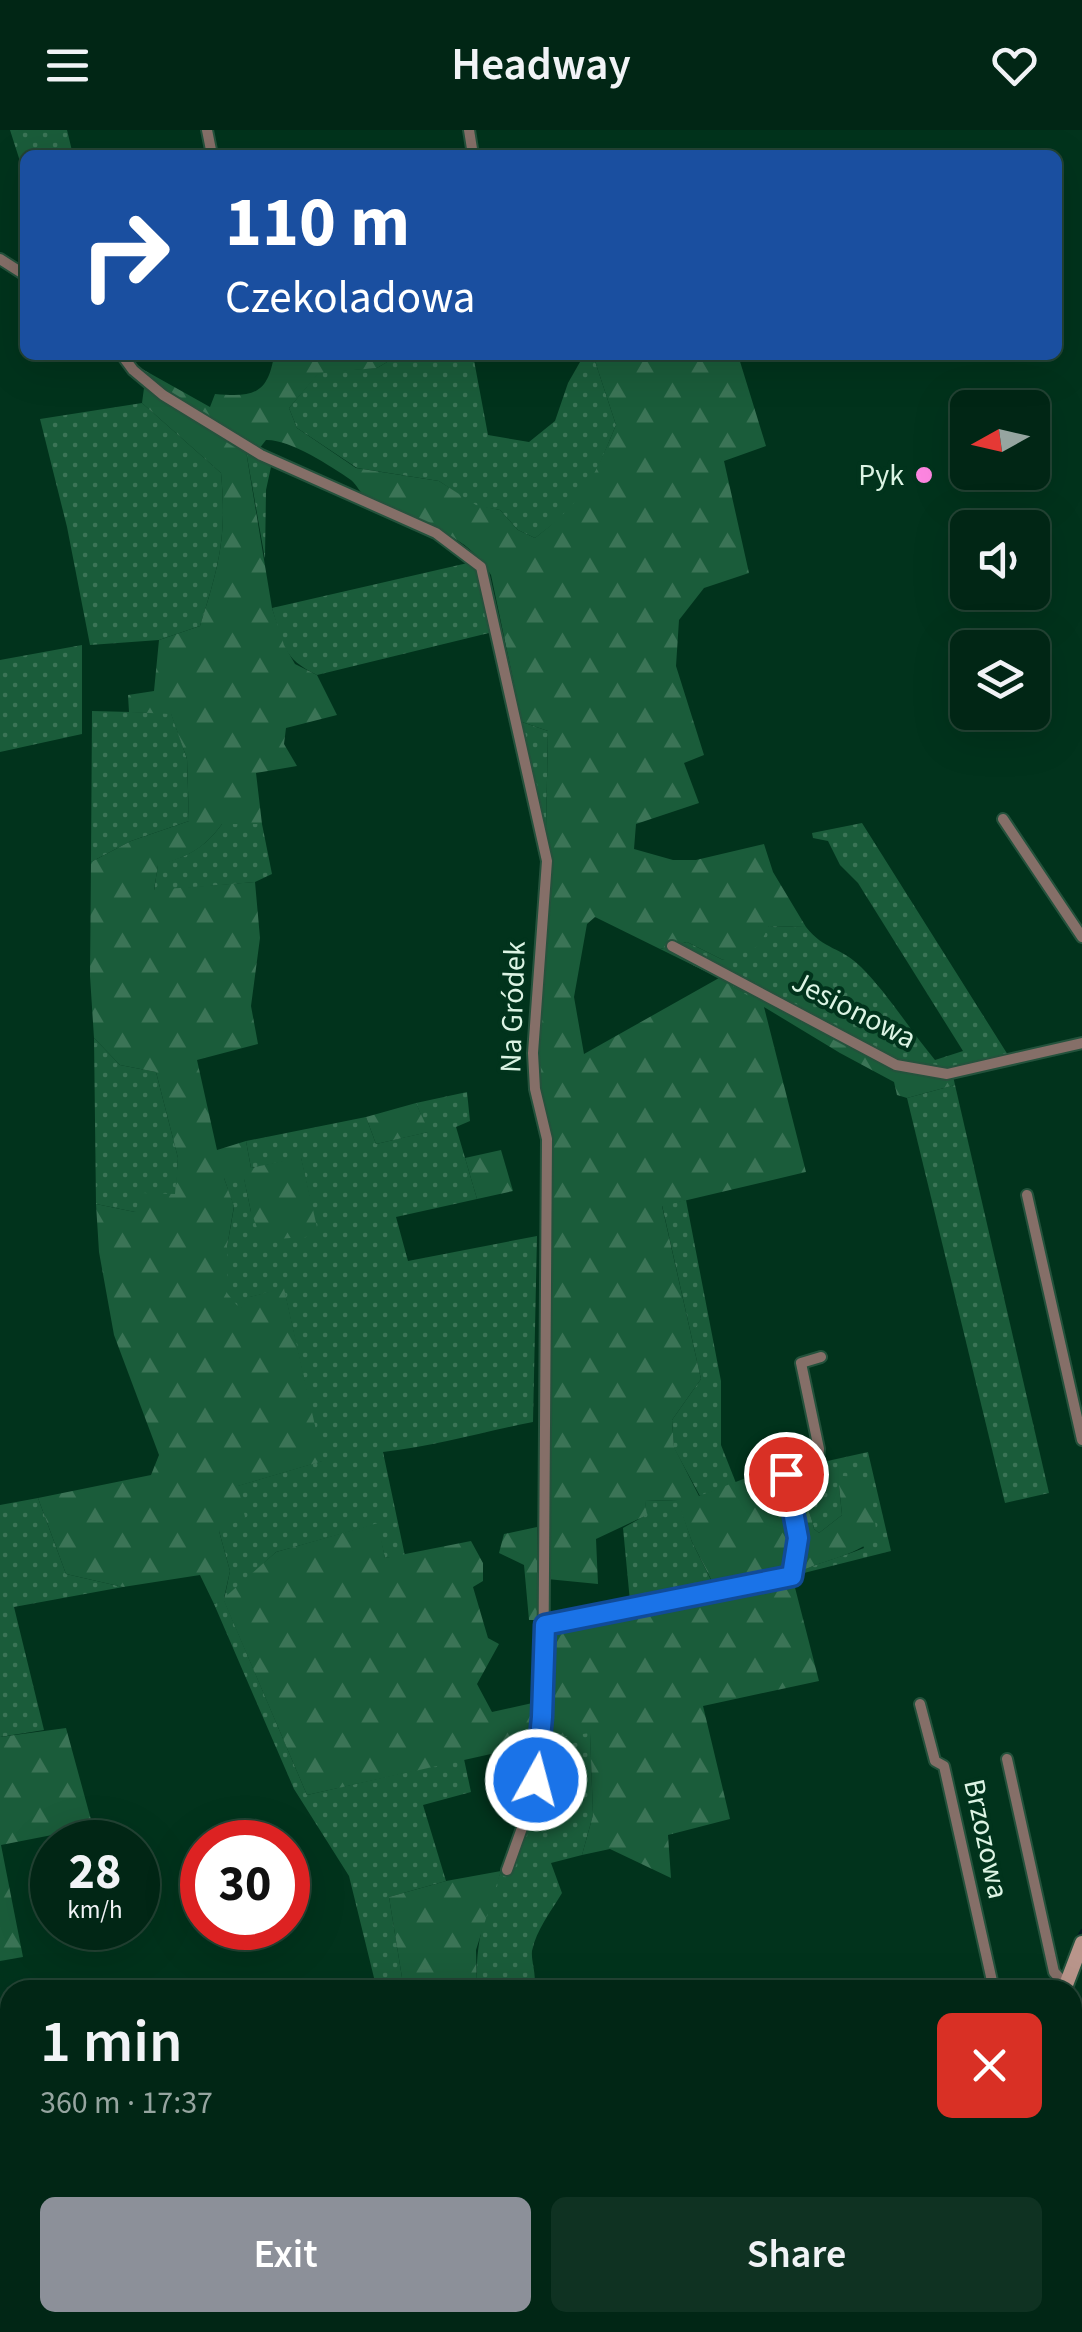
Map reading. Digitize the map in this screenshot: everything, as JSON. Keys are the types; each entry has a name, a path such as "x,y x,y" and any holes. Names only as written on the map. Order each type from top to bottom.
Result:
{"street":[{"name":"Na Gródek","path":"126,360 163,394 261,455 436,533 480,567 547,862 533,1053 535,1088 547,1139 545,1625 539,1760 532,1800 507,1870"},
{"path":"1003,819 1082,937"},
{"name":"Jesionowa","path":"672,946 896,1065 946,1074 1082,1043"},
{"path":"1026,1195 1082,1440"},
{"path":"545,1625 792,1576 798,1538 786,1474 817,1467 820,1449 801,1363 821,1357"},
{"name":"Brzozowa","path":"920,1704 935,1761 944,1766 992,1980"},
{"path":"1007,1759 1054,1972 1060,1980"},
{"path":"1068,1980 1082,1943"}],"green space":[{"path":"10,130 67,130 72,150 20,150 20,161"},
{"path":"273,360 391,360 377,368 319,373 289,408 297,428 356,468 439,481 476,505 500,510 518,530 535,538 585,488 616,425 595,360 740,360 766,446 724,461 749,573 704,588 679,620 676,666 704,755 684,763 699,803 636,824 634,849 673,860 696,860 764,844 773,872 806,927 769,926 759,946 723,960 687,942 660,949 595,917 587,924 574,997 584,1054 719,978 763,1005 777,1001 896,1070 951,1067 955,1085 907,1098 897,1095 894,1082 764,1007 806,1172 662,1206 701,1379 672,1420 674,1447 699,1496 746,1478 796,1468 814,1529 819,1533 842,1515 839,1485 843,1476 858,1477 871,1493 877,1536 858,1550 792,1576 819,1681 703,1706 730,1819 668,1835 671,1878 610,1849 582,1855 593,1815 590,1733 545,1739 550,1629 718,1593 692,1542 677,1500 645,1501 647,1515 596,1539 598,1584 547,1579 552,1137 539,1089 540,982 552,871 546,829 548,731 522,722 491,575 466,546 366,497 351,480 298,449 266,440 259,449 163,391 135,365 210,407 215,394 256,391"},
{"path":"391,360 474,360 488,435 529,442 555,421 568,383 581,360 595,360 616,425 593,480 571,510 535,538 518,530 500,510 476,506 439,481 357,468 297,428 289,408 319,372 377,368"},
{"path":"144,388 246,451 272,608 284,645 295,664 317,675 337,715 286,728 284,744 297,766 256,773 262,824 222,824 194,851 158,865 154,890 255,882 260,938 251,1006 258,1044 197,1060 217,1150 246,1141 251,1168 301,1157 319,1236 262,1240 244,1179 224,1178 234,1206 227,1247 227,1293 240,1309 249,1297 284,1288 323,1461 238,1486 245,1517 219,1531 230,1571 224,1598 276,1552 378,1523 385,1558 471,1541 483,1563 483,1581 473,1587 488,1638 499,1644 477,1684 492,1712 537,1702 536,1744 307,1795 224,1601 214,1604 200,1575 123,1587 66,1574 38,1498 151,1475 159,1455 114,1335 99,1252 96,1204 135,1212 142,1193 175,1194 178,1158 156,1072 120,1065 94,1038 91,862 131,841 189,821 187,759 171,714 129,712 128,695 154,691 159,640 200,626 217,568 223,515 221,473 142,403"},
{"path":"142,403 221,473 223,515 217,568 200,626 159,640 90,645 67,527 40,419"},
{"path":"246,451 271,467 266,490 265,559"},
{"path":"472,562 481,576 493,632 317,675 290,656 282,641 272,608"},
{"path":"82,645 82,734 0,752 0,660"},
{"path":"92,711 171,713 187,759 189,821 131,841 91,862"},
{"path":"522,722 548,731 546,829"},
{"path":"862,823 1008,1055 951,1067 896,1070 763,1006 719,978 660,949 687,942 723,960 769,926 806,927 861,967 935,1060 963,1051 858,883 840,865 828,841 813,838 812,833"},
{"path":"222,824 262,824 272,874 255,882 154,891 158,864 194,851"},
{"path":"94,1038 120,1065 156,1072 178,1158 176,1194 135,1212 96,1204"},
{"path":"955,1085 1049,1493 1005,1503 907,1098"},
{"path":"467,1092 470,1121 456,1127 477,1199 396,1217 408,1261 537,1236 533,1422 383,1452 405,1556 385,1558 377,1524 276,1552 224,1600 230,1571 219,1531 237,1486 322,1461 284,1289 250,1297 240,1310 226,1293 227,1247 234,1207 224,1178 244,1178 251,1212 318,1236 301,1158 251,1168 246,1141 366,1117 376,1144 428,1132 416,1103"},
{"path":"416,1103 429,1132 376,1144 366,1117"},
{"path":"501,1150 513,1191 477,1199 465,1158"},
{"path":"686,1200 721,1381 721,1445 736,1483 700,1496 674,1448 672,1420 701,1379 662,1205"},
{"path":"868,1452 891,1551 792,1576 864,1548 839,1486 842,1515 819,1533 814,1529 796,1468"},
{"path":"38,1498 66,1574 123,1587 14,1607 44,1730 0,1737 0,1505"},
{"path":"678,1500 692,1542 718,1594 631,1612 623,1528 646,1515 645,1501"},
{"path":"537,1527 538,1620 529,1620 524,1565 499,1553 504,1534"},
{"path":"224,1600 307,1795 464,1759 471,1792 423,1805 446,1881 389,1897 402,1980 375,1980 349,1876 294,1789 214,1604"},
{"path":"66,1728 91,1820 30,1820 30,1839 1,1845 23,1957 0,1961 0,1737"},
{"path":"590,1732 593,1815 582,1855 551,1863 562,1893 534,1943 535,1980 477,1980 485,1916 501,1871 508,1875 536,1802 545,1739"},
{"path":"501,1871 476,1950 477,1980 402,1980 389,1897"}],"waterway":[{"path":"1076,1940 1082,1930"},
{"path":"1063,1972 1073,1947"}],"place":[{"name":"Pyk","path":"924,475"}],"route":[{"path":"536,1780 545,1625 792,1576 798,1538 786,1474"}]}
